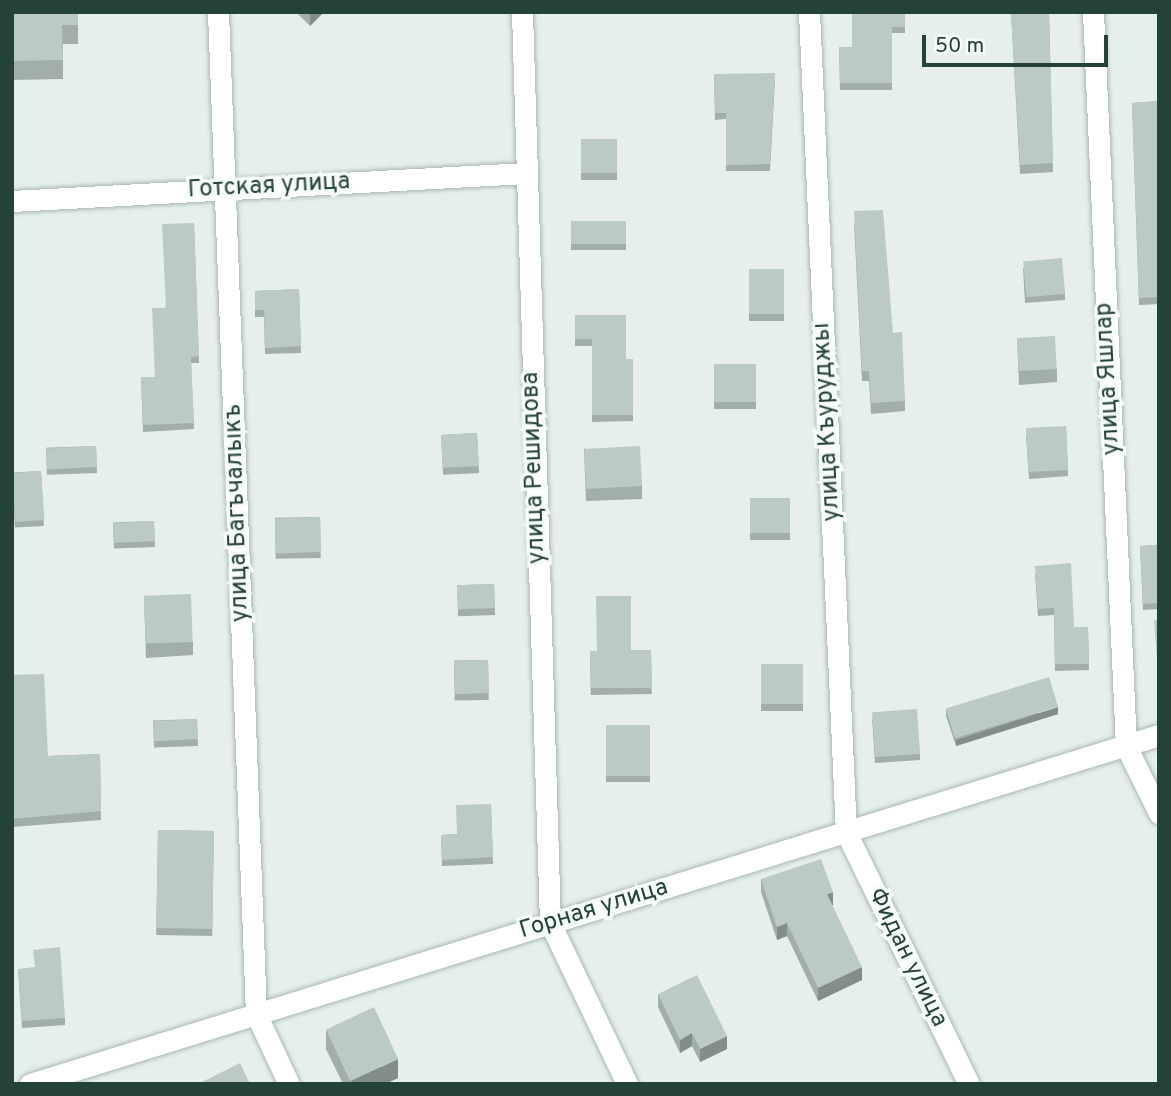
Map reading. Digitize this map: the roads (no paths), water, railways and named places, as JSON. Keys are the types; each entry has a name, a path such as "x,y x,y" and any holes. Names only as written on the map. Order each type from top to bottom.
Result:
{"street":[{"name":"улица Багъчалыкъ","path":"218,12 227,190 256,1014"},
{"name":"улица Решидова","path":"522,12 550,923"},
{"name":"улица Къуруджы","path":"809,12 846,832"},
{"name":"улица Яшлар","path":"1093,12 1126,746"},
{"name":"Готская улица","path":"12,201 525,173"},
{"name":"Горная улица","path":"30,1084 1159,736"},
{"path":"1126,746 1159,813"},
{"name":"Фидан улица","path":"846,832 969,1084"},
{"path":"550,923 627,1084"},
{"path":"256,1014 289,1084"}]}
